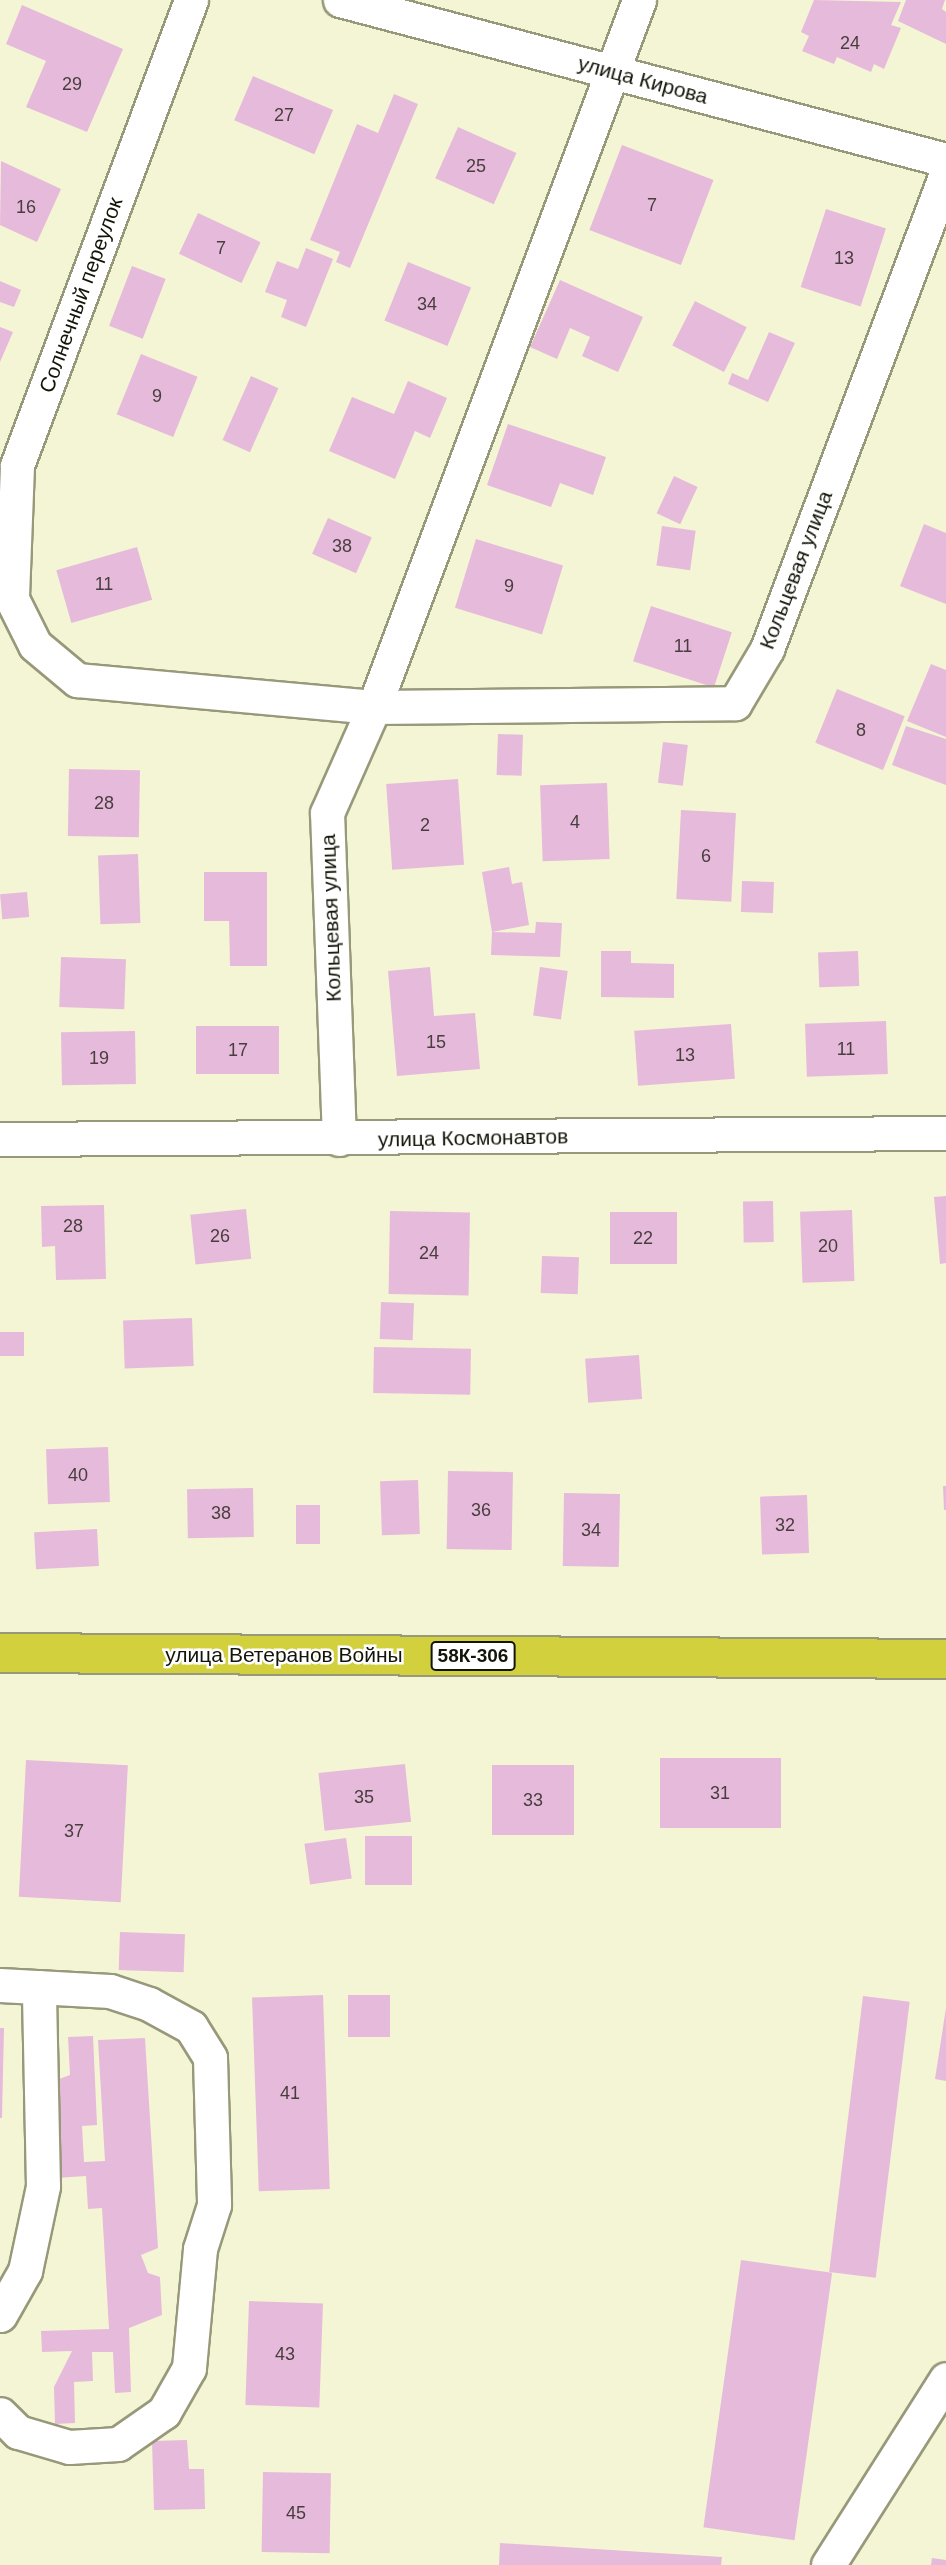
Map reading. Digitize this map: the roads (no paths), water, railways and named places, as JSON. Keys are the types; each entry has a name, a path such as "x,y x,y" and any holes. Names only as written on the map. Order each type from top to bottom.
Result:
{"highway":[{"name":"улица Ветеранов Войны","path":"0,1653 946,1659"}],"street":[{"name":"Солнечный переулок","path":"12,599 17,466 191,0"},
{"name":"улица Кирова","path":"340,0 946,160"},
{"name":"Кольцевая улица","path":"339,1139 327,813 374,707 639,0"},
{"name":"Кольцевая улица","path":"12,599 35,645 77,680 374,707 735,703 767,649 946,174"},
{"name":"улица Космонавтов","path":"0,1139 339,1139 946,1133"},
{"path":"0,1985 110,1991 149,2004 191,2027 210,2058 214,2205 200,2249 189,2368 164,2412 118,2444 69,2447 18,2432 0,2414"},
{"path":"0,2315 25,2271 43,2186 39,1987"},
{"path":"828,2565 946,2379"}]}
